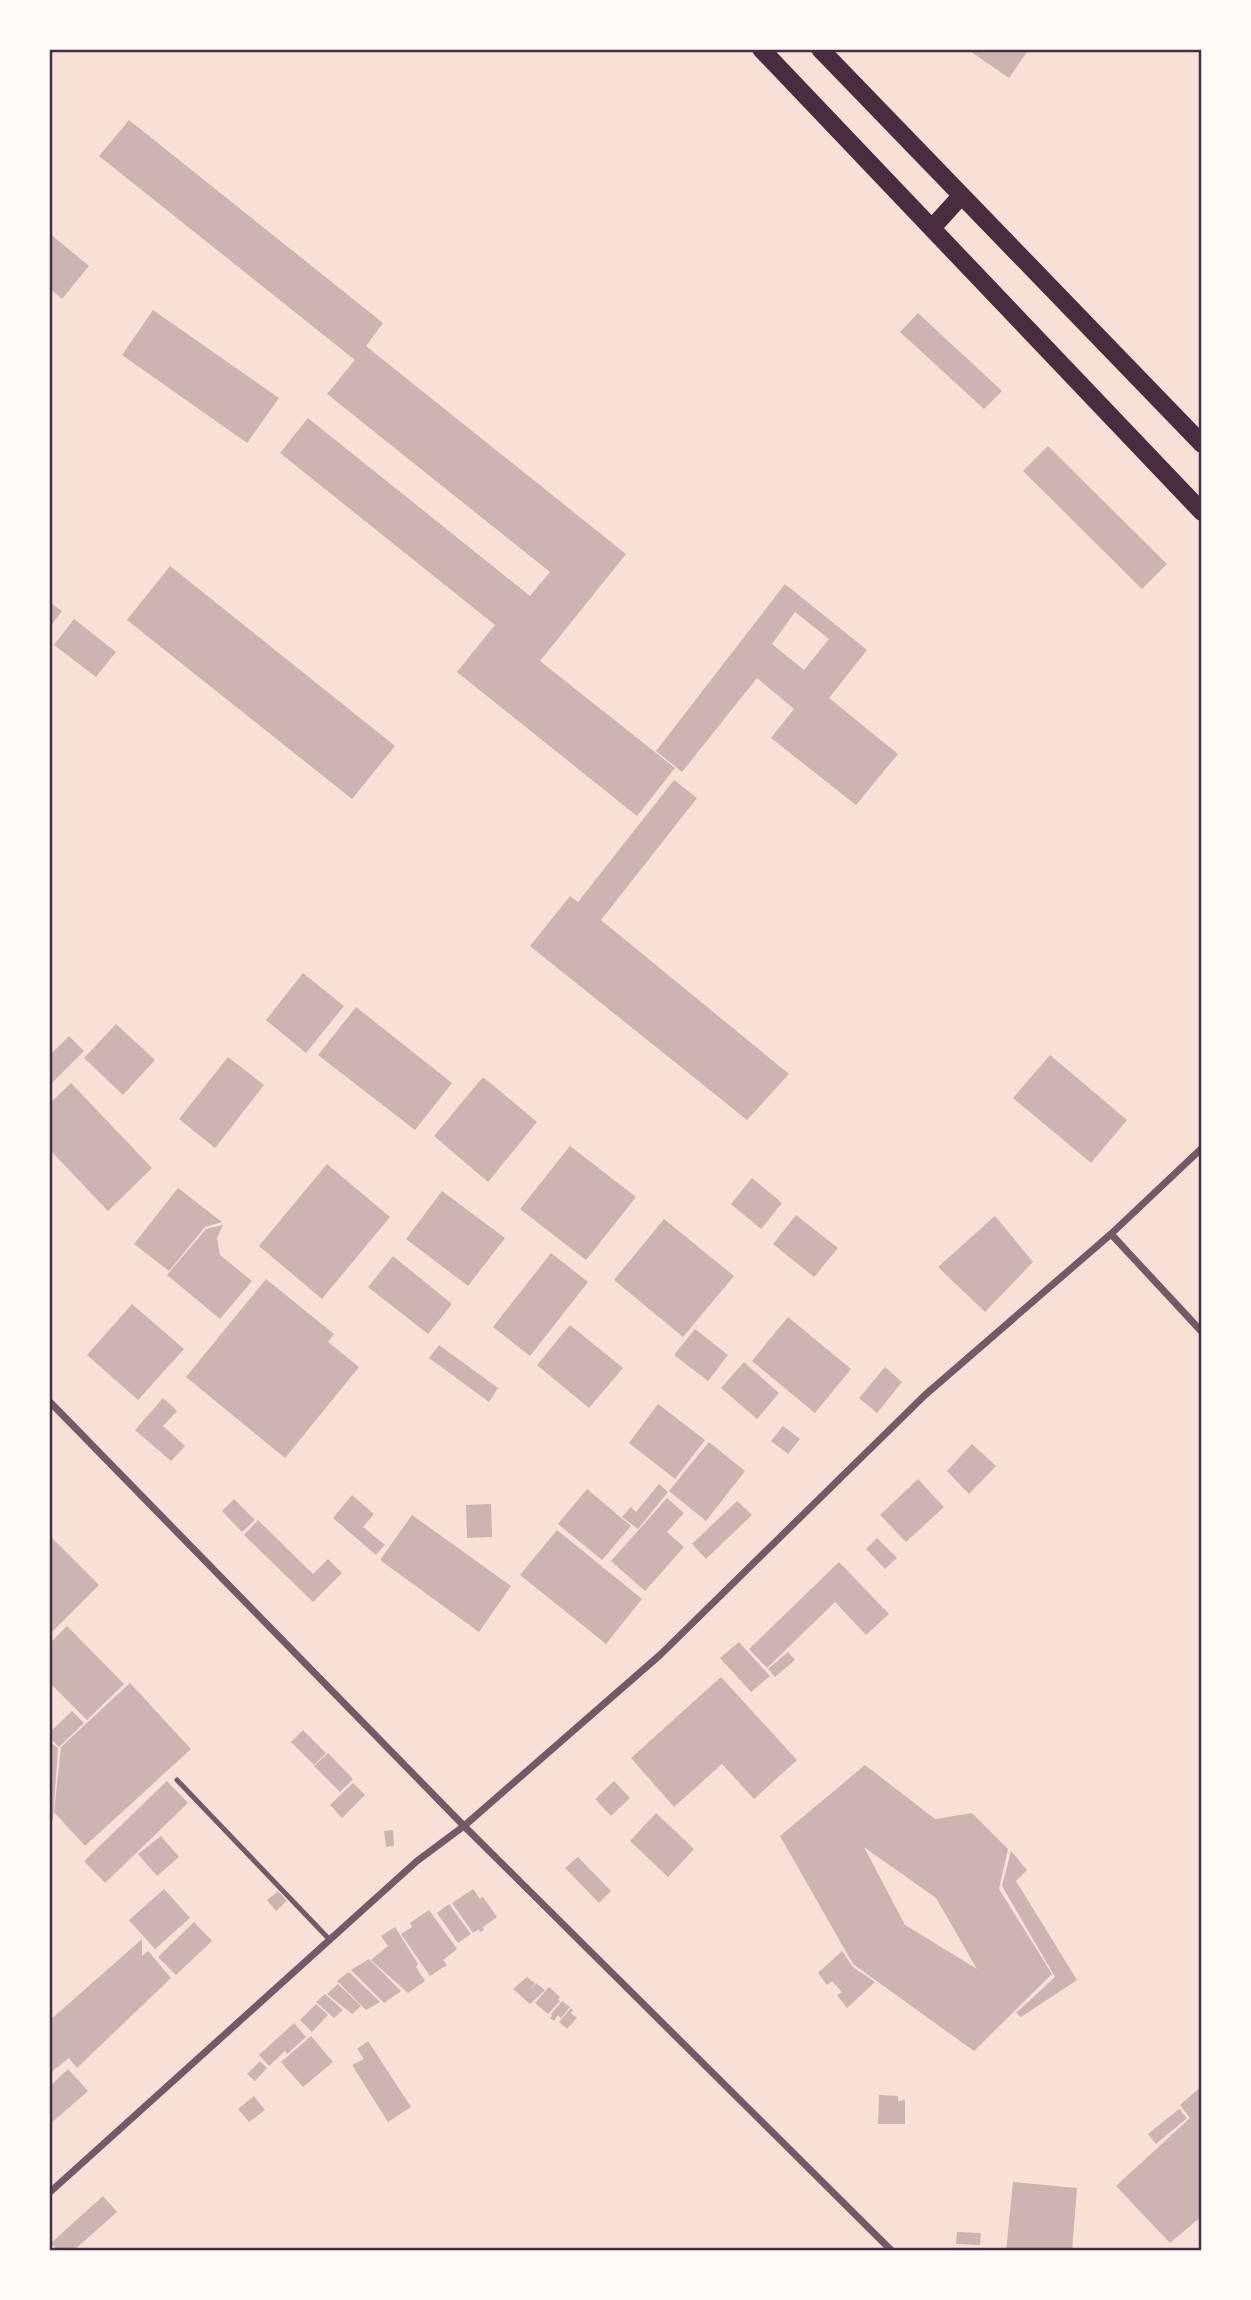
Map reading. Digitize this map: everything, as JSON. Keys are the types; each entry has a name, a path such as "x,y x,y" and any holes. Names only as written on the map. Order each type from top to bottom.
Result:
{"main road":[{"path":"761,49 1202,512"},
{"path":"820,49 1202,444"},
{"path":"932,228 961,196"}],"street":[{"path":"49,2193 417,1861 464,1826 660,1655 925,1395 1111,1234 1202,1148"},
{"path":"1111,1234 1202,1332"},
{"path":"49,1401 464,1826 892,2251"}],"lane":[{"path":"177,1780 329,1939"}],"building":[{"path":"967,49 1029,49 1009,78"},
{"path":"129,120 383,323 366,346 626,554 540,661 675,768 637,816 457,672 495,625 280,453 308,418 530,596 550,572 327,394 355,360 99,156"},
{"path":"49,233 89,266 62,299 49,288"},
{"path":"153,310 279,398 247,443 122,355"},
{"path":"918,313 1002,391 984,409 900,332"},
{"path":"1048,446 1167,564 1142,589 1023,471"},
{"path":"170,566 395,746 352,799 127,620"},
{"path":"785,584 867,650 829,698 898,754 856,805 771,738 794,709 757,678 682,772 656,751","holes":["795,612 829,639 804,670 772,644"]},
{"path":"49,602 62,611 49,628"},
{"path":"74,619 116,652 96,677 54,645"},
{"path":"674,780 697,798 601,920 789,1074 747,1120 530,946 570,896 578,902"},
{"path":"303,973 344,1006 306,1053 266,1020"},
{"path":"356,1007 452,1083 415,1130 318,1055"},
{"path":"116,1024 155,1060 123,1095 84,1058"},
{"path":"69,1036 84,1051 49,1086 49,1056"},
{"path":"1050,1055 1127,1120 1091,1163 1013,1098"},
{"path":"228,1057 264,1085 215,1148 179,1119"},
{"path":"483,1077 537,1122 488,1182 434,1136"},
{"path":"71,1083 152,1168 108,1211 49,1149 49,1104"},
{"path":"570,1146 636,1197 586,1260 520,1209"},
{"path":"327,1164 390,1217 322,1299 259,1246"},
{"path":"752,1178 782,1203 761,1229 731,1204"},
{"path":"178,1188 222,1222 205,1227 169,1271 134,1244"},
{"path":"442,1191 505,1238 468,1286 406,1239"},
{"path":"796,1215 838,1248 814,1277 773,1244"},
{"path":"995,1216 1033,1262 985,1312 938,1267"},
{"path":"664,1219 734,1276 683,1337 614,1280"},
{"path":"223,1225 217,1238 220,1255 252,1281 220,1319 167,1275 206,1229"},
{"path":"551,1253 588,1282 530,1356 493,1327"},
{"path":"393,1256 452,1304 428,1334 368,1287"},
{"path":"266,1279 334,1334 328,1342 359,1367 285,1458 186,1377"},
{"path":"132,1304 184,1349 138,1400 87,1355"},
{"path":"788,1317 851,1369 815,1413 752,1361"},
{"path":"570,1325 623,1368 589,1408 537,1365"},
{"path":"695,1329 728,1355 708,1381 674,1355"},
{"path":"439,1345 498,1388 489,1402 429,1358"},
{"path":"744,1362 779,1393 757,1419 721,1388"},
{"path":"885,1367 902,1382 877,1413 859,1398"},
{"path":"163,1398 177,1411 163,1426 185,1446 171,1461 135,1430"},
{"path":"658,1404 705,1440 675,1479 629,1443"},
{"path":"783,1426 800,1439 788,1454 771,1441"},
{"path":"709,1442 745,1471 706,1521 669,1491"},
{"path":"972,1444 996,1466 969,1494 947,1471"},
{"path":"918,1479 944,1507 906,1542 880,1515"},
{"path":"659,1484 668,1492 638,1529 622,1517 631,1507 636,1512"},
{"path":"587,1489 631,1526 602,1560 558,1524"},
{"path":"352,1495 374,1514 363,1527 385,1545 376,1555 333,1518"},
{"path":"667,1498 684,1513 667,1532 684,1547 645,1591 611,1561"},
{"path":"234,1499 255,1520 242,1532 222,1511"},
{"path":"737,1501 752,1515 706,1559 692,1544"},
{"path":"491,1504 492,1537 467,1538 466,1505"},
{"path":"412,1515 511,1586 479,1632 380,1560"},
{"path":"258,1520 313,1574 328,1559 342,1573 313,1602 244,1535"},
{"path":"557,1530 642,1599 606,1644 520,1575"},
{"path":"49,1535 99,1585 49,1635"},
{"path":"877,1538 897,1558 885,1569 866,1549"},
{"path":"839,1562 889,1614 866,1635 835,1602 767,1668 749,1649"},
{"path":"67,1626 124,1684 87,1720 49,1682 49,1644"},
{"path":"739,1642 770,1676 751,1692 720,1658"},
{"path":"788,1652 795,1660 775,1677 768,1669"},
{"path":"721,1677 797,1760 754,1799 722,1764 674,1807 631,1758"},
{"path":"130,1683 191,1749 85,1846 54,1812 61,1747"},
{"path":"72,1711 84,1723 59,1747 49,1737 49,1733"},
{"path":"303,1730 326,1753 314,1765 291,1742"},
{"path":"49,1741 58,1748 53,1820 49,1820"},
{"path":"328,1753 353,1779 340,1792 314,1766"},
{"path":"865,1765 935,1819 972,1813 1008,1849 999,1889 1052,1974 974,2051 853,1964 780,1836","holes":["864,1847 936,1898 977,1969 905,1925"]},
{"path":"167,1781 188,1803 105,1883 84,1861"},
{"path":"614,1781 630,1798 611,1816 595,1799"},
{"path":"353,1783 365,1795 342,1818 330,1805"},
{"path":"656,1813 694,1849 668,1877 630,1841"},
{"path":"393,1830 394,1846 386,1847 384,1831"},
{"path":"161,1836 179,1857 157,1876 138,1854"},
{"path":"1011,1851 1027,1870 1016,1881 1077,1980 1021,2017 1016,2013 1055,1977 1002,1886"},
{"path":"578,1857 611,1891 599,1903 565,1868"},
{"path":"164,1889 190,1918 155,1949 129,1920"},
{"path":"473,1889 480,1899 483,1897 497,1917 483,1927 484,1930 480,1932 479,1929 473,1933 452,1903"},
{"path":"278,1891 287,1901 276,1911 267,1900"},
{"path":"449,1904 471,1934 458,1943 437,1913"},
{"path":"429,1910 457,1949 443,1960 447,1965 430,1976 401,1934 412,1927 410,1923"},
{"path":"194,1922 212,1941 176,1975 158,1957"},
{"path":"395,1927 418,1964 416,1967 425,1981 408,1993 371,1960 388,1946 381,1936"},
{"path":"142,1939 142,1956 148,1951 171,1978 77,2068 69,2058 49,2074 49,2021"},
{"path":"842,1951 853,1967 875,1982 847,2008 837,1995 842,1992 832,1981 827,1985 818,1973"},
{"path":"369,1959 401,1991 384,2003 351,1970"},
{"path":"349,1972 380,2002 366,2010 337,1981"},
{"path":"527,1977 535,1983 530,1990 536,1983 545,1990 530,2004 513,1989"},
{"path":"338,1984 361,2006 352,2014 327,1994"},
{"path":"549,1987 560,1997 560,2001 548,2014 535,2003"},
{"path":"325,1994 343,2010 334,2018 316,2002"},
{"path":"562,2001 570,2007 561,2018 558,2015 554,2021 550,2018 551,2014"},
{"path":"316,2004 328,2015 312,2032 300,2020"},
{"path":"571,2008 571,2013 577,2018 567,2029 559,2022"},
{"path":"294,2023 306,2037 269,2066 259,2055"},
{"path":"311,2036 333,2062 303,2087 281,2062"},
{"path":"368,2041 411,2107 388,2122 352,2065 364,2059 357,2049"},
{"path":"260,2061 267,2068 255,2081 247,2074"},
{"path":"68,2069 88,2091 49,2125 49,2087"},
{"path":"1202,2086 1202,2216 1170,2243 1116,2186 1190,2118 1180,2105"},
{"path":"879,2095 898,2096 898,2101 905,2100 905,2124 878,2124"},
{"path":"254,2096 265,2110 249,2122 238,2109"},
{"path":"1179,2109 1187,2118 1156,2144 1148,2134"},
{"path":"1013,2182 1077,2188 1072,2251 1006,2251"},
{"path":"103,2196 117,2212 73,2251 58,2251 51,2243"},
{"path":"957,2232 981,2233 980,2245 956,2244"}]}
